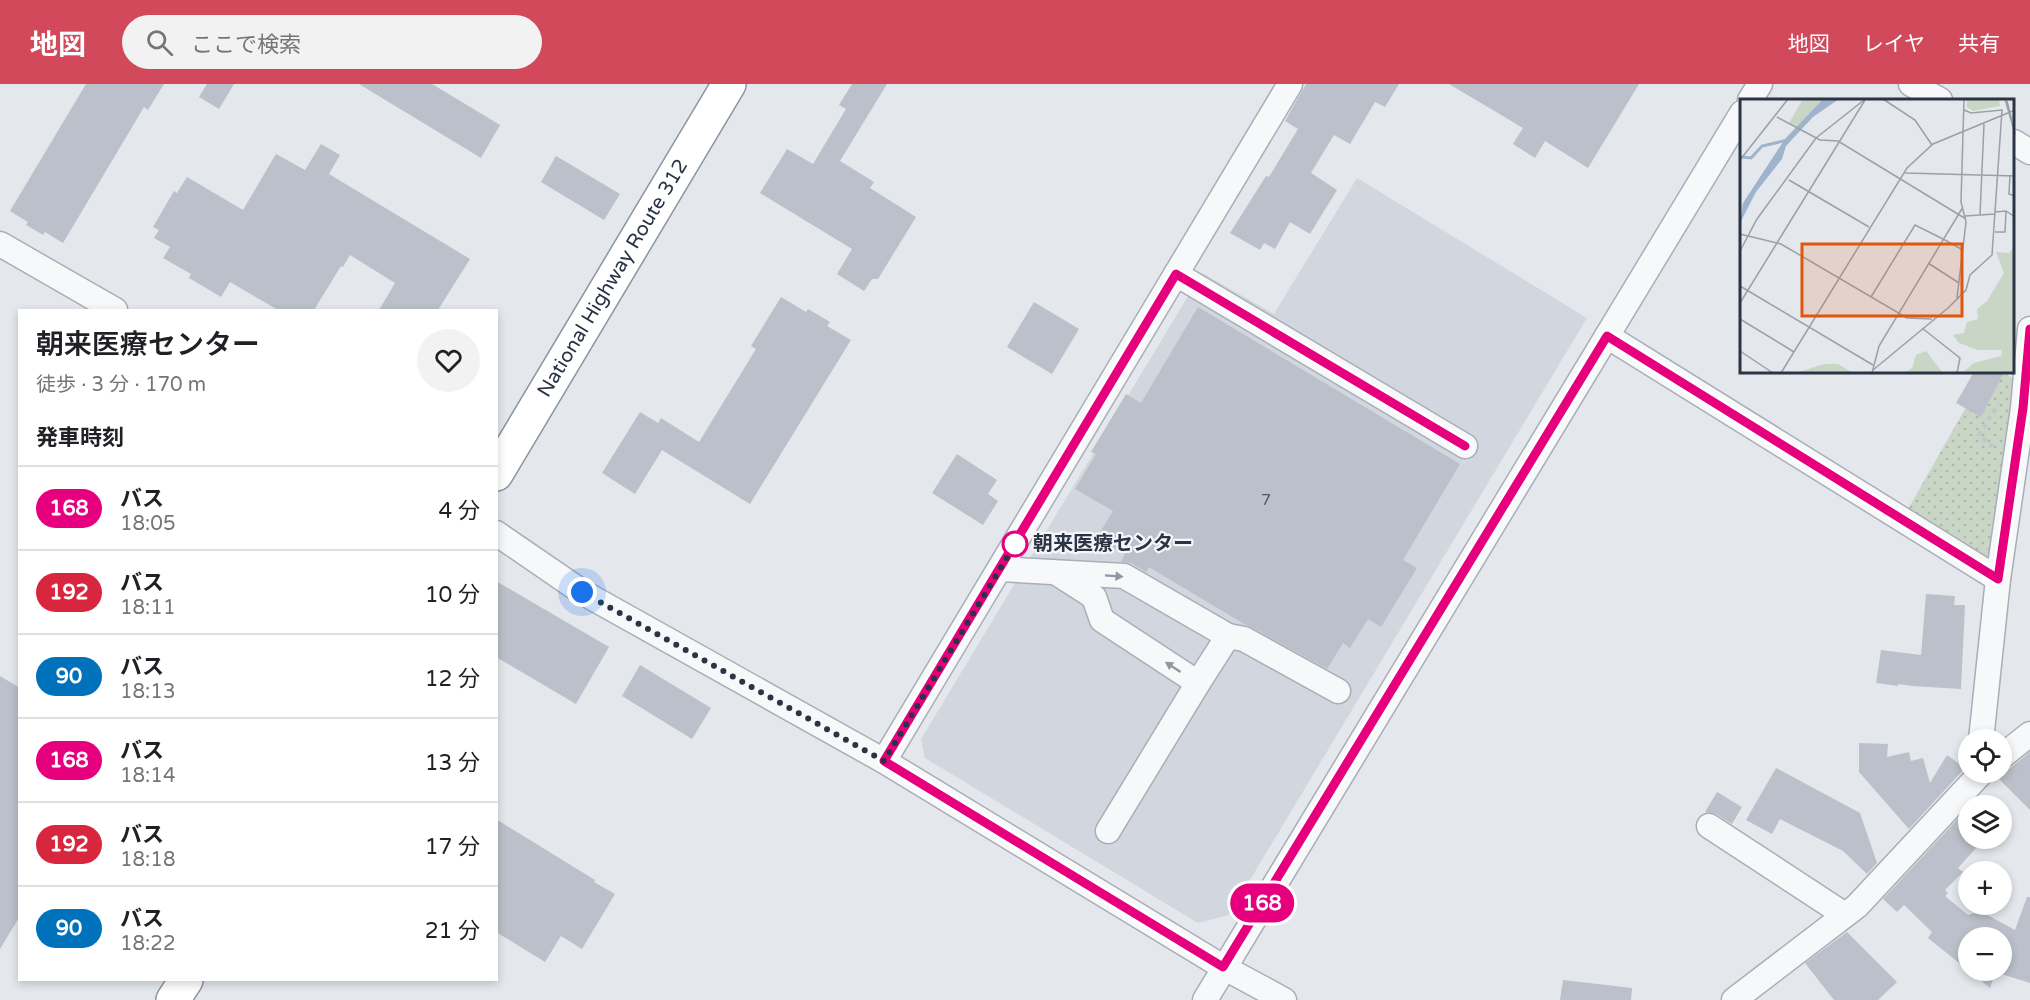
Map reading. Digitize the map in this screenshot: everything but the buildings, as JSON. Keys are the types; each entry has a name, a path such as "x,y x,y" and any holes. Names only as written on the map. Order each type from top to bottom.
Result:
{"highway":[{"name":"National Highway Route 312","path":"498,471 729,84"},
{"path":"173,1000 185,981"}],"street":[{"path":"884,761 1290,84"},
{"path":"1751,99 1760,84"},
{"path":"1911,84 1938,99"},
{"path":"1205,1000 1740,116"},
{"path":"2015,143 2030,152"},
{"path":"0,244 113,309"},
{"path":"1176,274 1465,446"},
{"path":"1982,729 1998,579 2023,408 2030,329"},
{"path":"1607,336 1998,579"},
{"path":"498,534 582,592 884,761 1223,967 1284,1000"},
{"path":"1000,569 1124,576 1228,636 1244,639 1338,691"},
{"path":"1055,572 1094,597 1102,621 1198,683"},
{"path":"1108,831 1228,636"},
{"path":"2012,748 2030,734"},
{"path":"1734,1000 1857,906 1971,783"},
{"path":"1709,826 1845,915"}],"shaded area":[{"path":"1357,178 1587,318 1229,915 1198,923 925,758 921,739 1202,273 1274,314"}],"green space":[{"path":"1985,374 2004,374 2016,379 1998,579 1903,518"}],"bus line":[{"name":"168","path":"1465,446 1176,274 884,761 1223,967 1607,336 1998,579 2023,408 2030,329"}],"place":[{"name":"朝来医療センター","path":"1015,544"}],"route":[{"path":"582,592 884,761 1015,544"}]}
